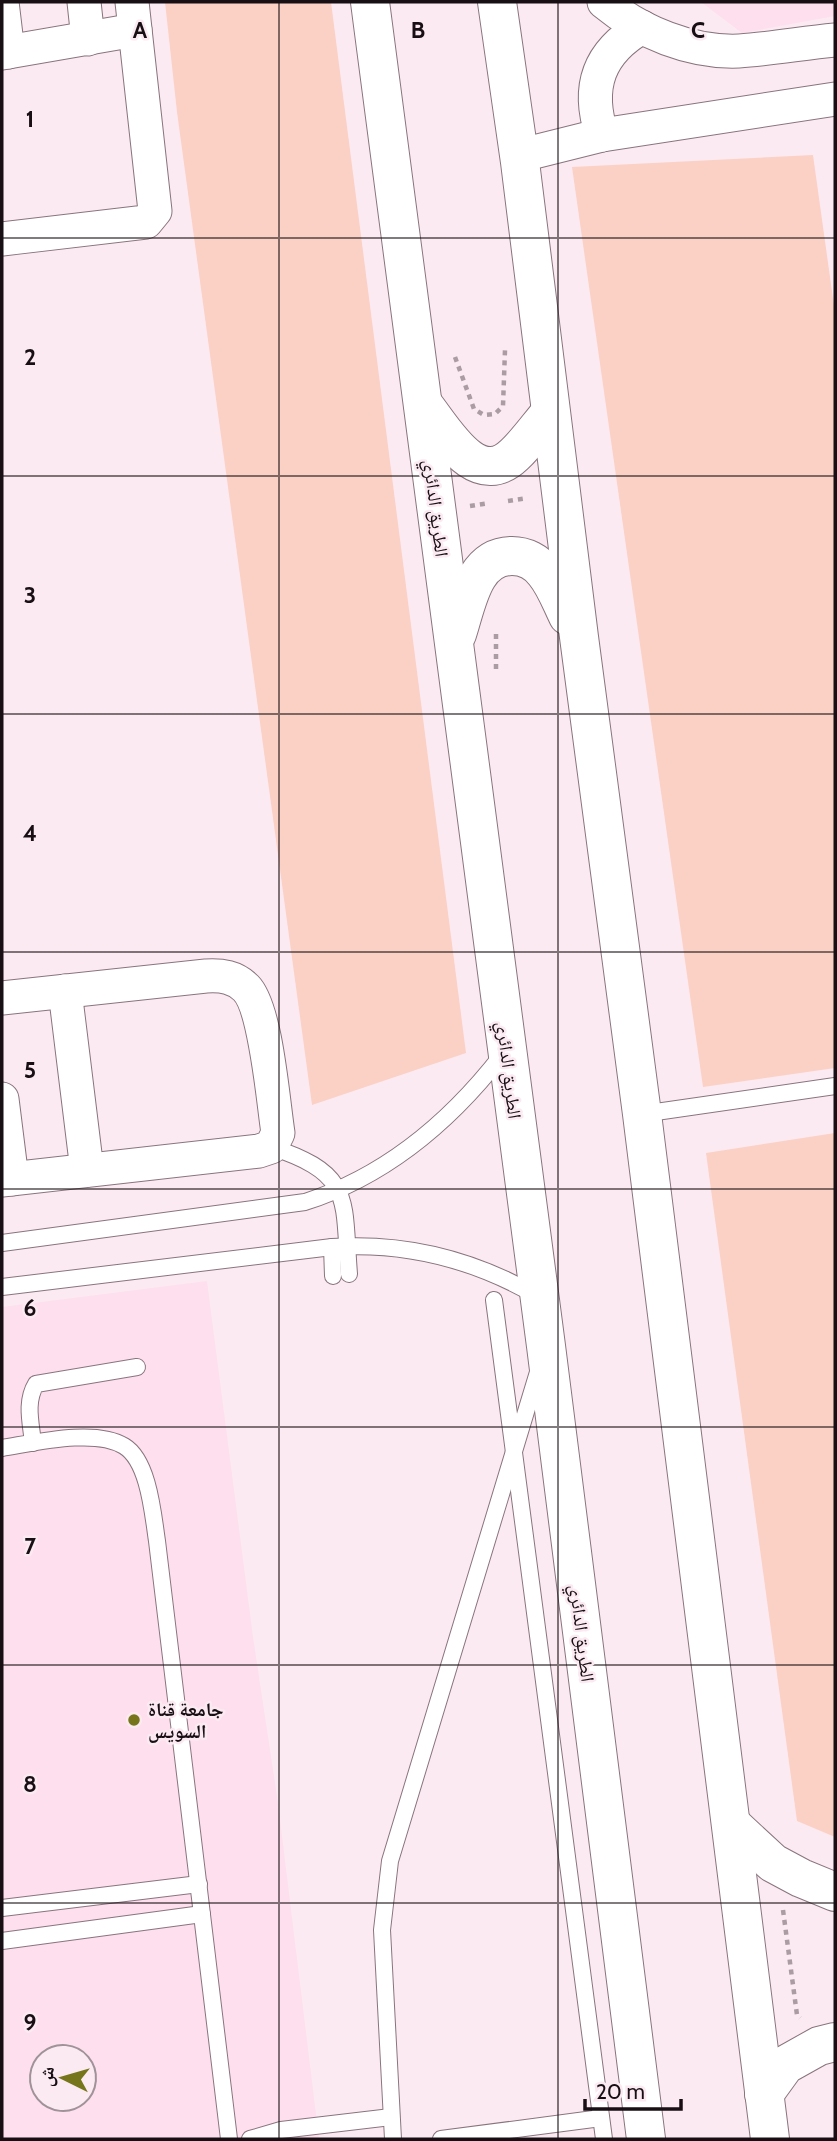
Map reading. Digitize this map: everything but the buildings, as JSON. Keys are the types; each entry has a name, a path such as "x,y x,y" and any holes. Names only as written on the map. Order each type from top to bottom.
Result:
{"main road":[{"name":"الطريق الدائري","path":"370,2 546,1346 646,2139"},
{"path":"497,2 733,1825 770,2139"},
{"path":"423,404 465,457 477,465 490,467 503,464 514,455 550,413"},
{"path":"454,645 478,573 490,562 504,556 520,556 534,562 545,573 579,637"},
{"path":"733,1825 774,1863 835,1892"},
{"path":"764,2094 785,2065 819,2046 822,2030"}],"street":[{"path":"2,2 5,53 88,39 134,16 155,211 146,222 2,239"},
{"path":"84,2 88,39"},
{"path":"604,2 642,27 672,40 715,50 738,51 835,40"},
{"path":"601,135 595,108 597,80 613,48 642,27"},
{"path":"518,156 601,135 835,99"},
{"path":"2,998 206,976 223,975 237,981 248,990 259,1010 278,1133 271,1147 259,1151 7,1179 2,1099"},
{"path":"65,991 87,1170"}],"lane":[{"path":"2,1243 305,1202 338,1191 378,1170 423,1138 478,1085 506,1050"},
{"path":"642,1114 835,1086"},
{"path":"271,1147 301,1157 317,1166 331,1179 338,1191 346,1218 340,1246 341,1275"},
{"path":"2,1287 340,1246 380,1245 447,1256 509,1280 538,1297"},
{"path":"494,1300 604,2139"},
{"path":"393,2139 382,1930 390,1861 546,1346"},
{"path":"33,1443 30,1394 36,1384 137,1367"},
{"path":"2,1448 99,1437 125,1446 138,1462 147,1486 229,2139"},
{"path":"2,1908 199,1884"},
{"path":"2,1941 202,1914"},
{"path":"250,2139 281,2130 391,2117"},
{"path":"441,2139 601,2118"}],"path":[{"path":"496,629 496,679"},
{"path":"783,1906 797,2015 822,2030"}],"shaded area":[{"path":"165,2 331,2 466,1053 312,1105 177,112"},
{"path":"701,2 835,2 835,16 742,33"},
{"path":"813,155 835,313 835,1068 703,1087 572,167"},
{"path":"835,1133 835,1837 797,1821 706,1153"},
{"name":"جامعة قناة السويس","path":"207,1281 253,1637 278,1803 319,2139 2,2139 2,1307"}],"place":[{"name":"جامعة قناة السويس","path":"134,1720"}]}
